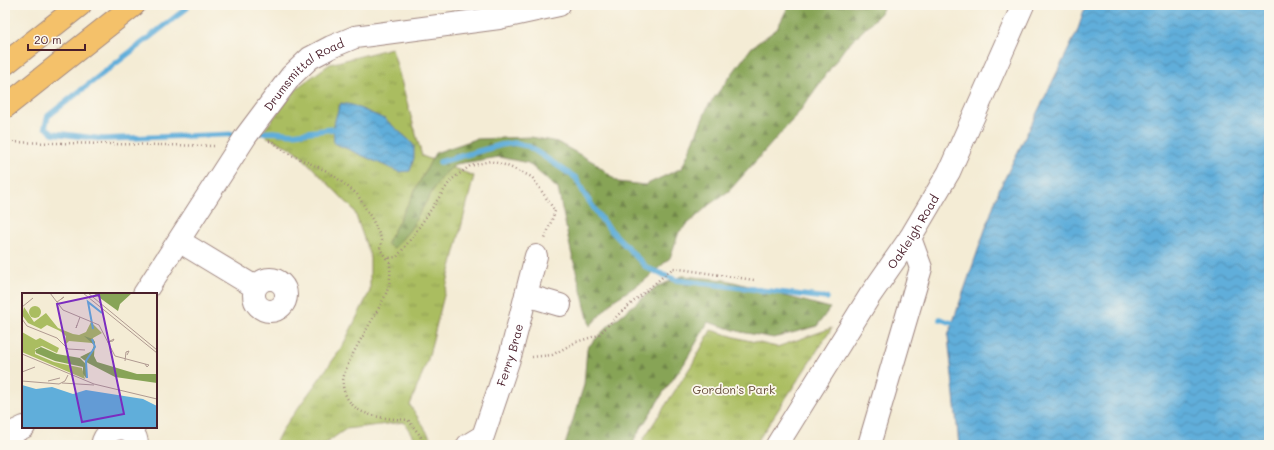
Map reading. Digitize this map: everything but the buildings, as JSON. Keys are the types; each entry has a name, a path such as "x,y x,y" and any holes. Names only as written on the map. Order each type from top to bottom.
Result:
{"highway":[{"path":"5,64 80,5"},
{"path":"5,107 134,5"}],"street":[{"name":"Drumsmittal Road","path":"145,293 242,141 291,76 310,58 355,37 498,12 559,5"},
{"name":"Oakleigh Road","path":"777,445 869,297 910,238 949,172 1023,5"},
{"path":"869,445 921,268 910,238"},
{"path":"179,241 255,287"},
{"name":"Ferry Brae","path":"468,445 483,436 511,353 536,256"},
{"path":"526,295 560,305"},
{"path":"5,436 22,428"},
{"path":"105,434 115,429 122,428 128,430 135,436 137,445"}],"path":[{"path":"5,142 272,141 287,153 329,172 357,194 372,219 382,240 380,249 386,258 397,257 451,180 470,166 490,161 505,165 532,177 555,211 539,255 536,256"},
{"path":"389,258 391,269 388,289 381,305 345,369 342,384 348,400 361,412 375,416 408,420 419,434 425,445"},
{"path":"511,353 532,357 552,355 576,342 599,335 619,314 673,268 754,280"}],"green space":[{"path":"789,5 884,5 881,13 845,48 797,115 729,191 710,204 679,232 670,258 644,281 614,300 590,326 571,251 558,189 528,163 499,157 456,164 441,177 409,231 393,249 387,243 435,153 476,139 531,137 557,142 595,163 618,182 645,185 682,168 708,106 752,47 777,29"},
{"path":"392,48 422,156 474,176 428,359 410,405 435,445 418,445 404,422 346,429 323,445 274,445 282,430 341,349 370,291 370,256 354,210 295,150 261,134 298,87 330,64"},
{"path":"683,276 726,280 830,308 817,326 774,338 741,332 708,322 684,364 663,393 635,438 633,445 565,445 584,385 587,348 608,326 656,287"},
{"name":"Gordon's Park","path":"832,328 755,445 642,445 644,438 693,363 711,330 777,347"}],"water":[{"path":"1086,5 1269,5 1269,445 959,445 948,336 999,190 1077,32"},
{"path":"341,103 352,105 385,119 409,140 414,146 414,158 410,171 399,172 334,143 334,123"}],"waterway":[{"path":"187,8 48,116 45,127 53,133 103,139 241,134"},
{"path":"256,133 273,132 293,134 333,129"},
{"path":"440,162 501,145 514,143 528,146 576,178 585,195 604,223 647,268 676,280 827,298"},
{"path":"940,319 958,325"}]}
